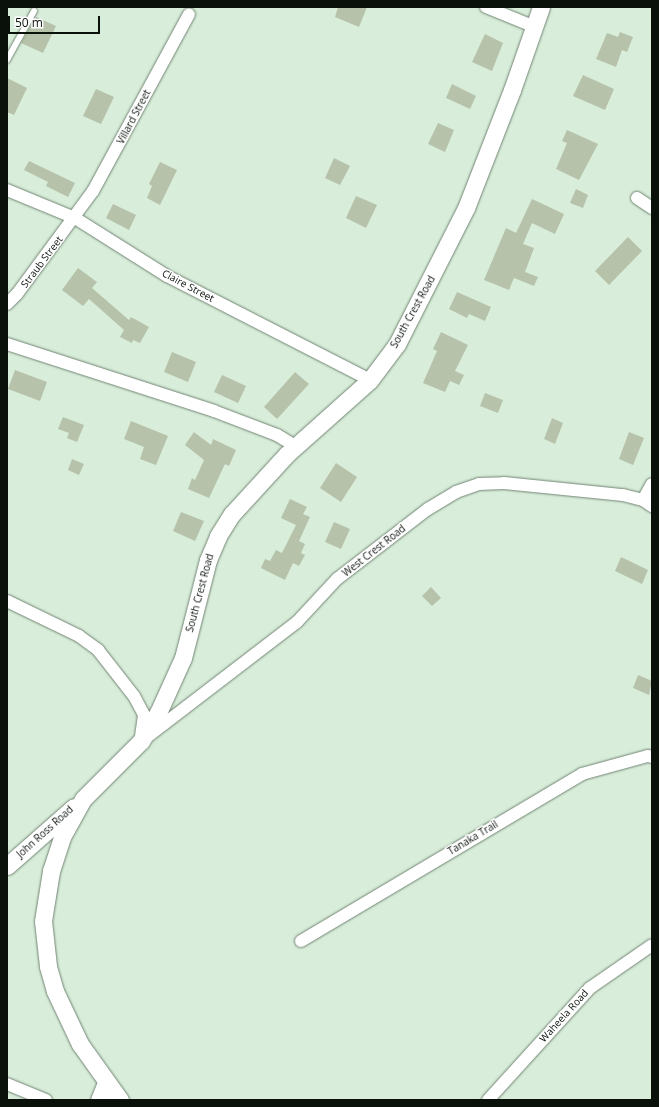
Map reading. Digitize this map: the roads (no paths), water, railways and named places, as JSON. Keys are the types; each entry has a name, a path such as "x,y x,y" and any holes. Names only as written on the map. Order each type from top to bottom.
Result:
{"street":[{"path":"486,7 535,27"},
{"name":"South Crest Road","path":"120,1100 106,1083 80,1044 55,991 48,966 44,942 43,921 51,871 62,837 83,799 141,741 158,713 183,658 208,560 218,536 249,493 295,446 370,380 397,344 445,253 466,208 535,27 541,7"},
{"name":"Villard Street","path":"75,218 106,169 189,14"},
{"name":"Claire Street","path":"7,190 75,218 168,276 370,380"},
{"path":"637,198 652,208"},
{"name":"Straub Street","path":"7,304 75,218"},
{"path":"7,344 214,411 277,435 295,446"},
{"name":"West Crest Road","path":"141,741 297,622 337,579 428,509 456,492 479,484 504,483 583,489 647,503"},
{"path":"647,503 652,484"},
{"path":"7,601 79,636 98,650 134,696 144,715 141,741"},
{"name":"Tanaka Trail","path":"302,941 582,774 648,756 652,757"},
{"name":"John Ross Road","path":"7,866 83,799"},
{"name":"Waheela Road","path":"488,1100 590,988 652,945"},
{"path":"99,1100 106,1083"},
{"path":"7,1084 46,1100"}],"lane":[{"path":"7,58 34,11"}]}
